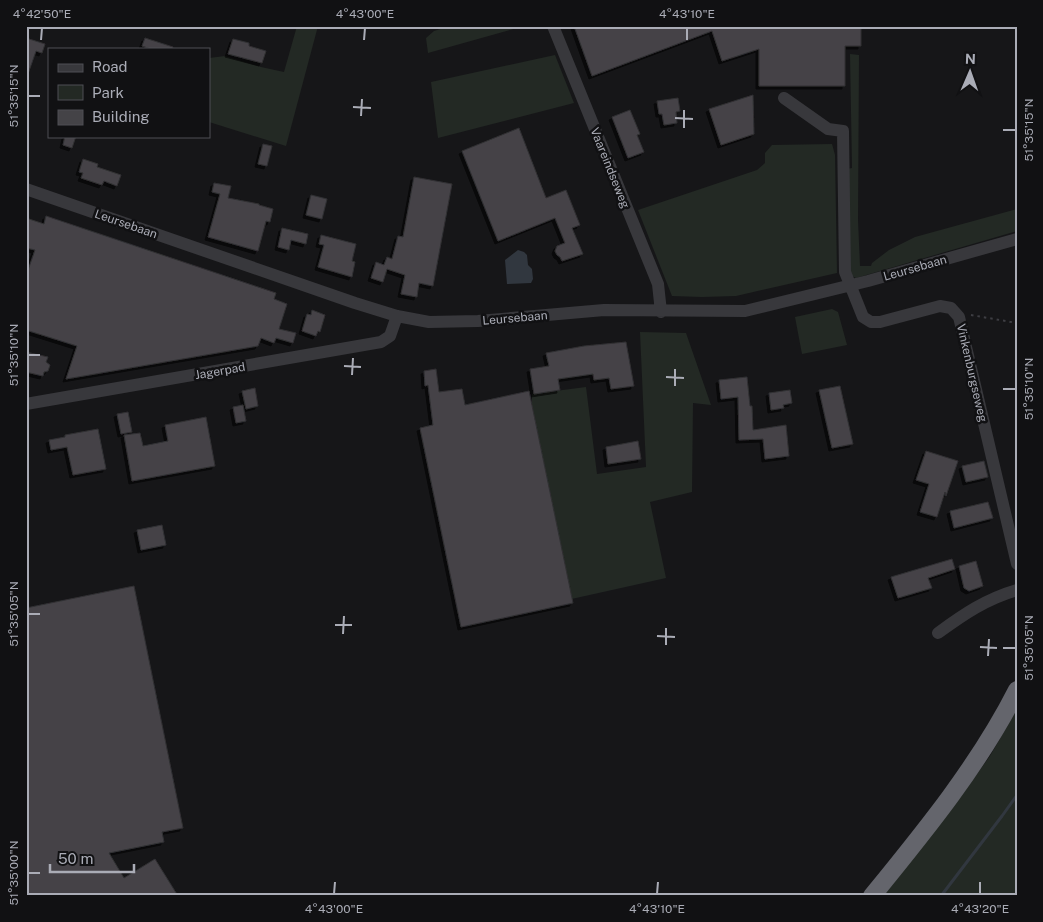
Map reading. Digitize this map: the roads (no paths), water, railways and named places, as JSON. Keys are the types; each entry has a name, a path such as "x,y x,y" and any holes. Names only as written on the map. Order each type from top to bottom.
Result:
{"highway":[{"path":"872,896 950,798 982,751 1017,690"}],"street":[{"name":"Vaareindseweg","path":"553,26 658,284 661,312"},
{"path":"784,98 828,129 843,131 845,272 850,286"},
{"name":"Leursebaan","path":"26,189 397,316 429,322 478,321 604,310 661,312 746,311 850,286 1017,239"},
{"name":"Vinkenburgseweg","path":"850,286 856,296 859,311 871,322 880,322 940,306 951,308 956,313 961,324 1017,564"},
{"name":"Jagerpad","path":"26,404 381,342 390,336 397,316"},
{"path":"938,633 989,599 1017,590"}],"waterway":[{"path":"941,896 1017,795"}]}
